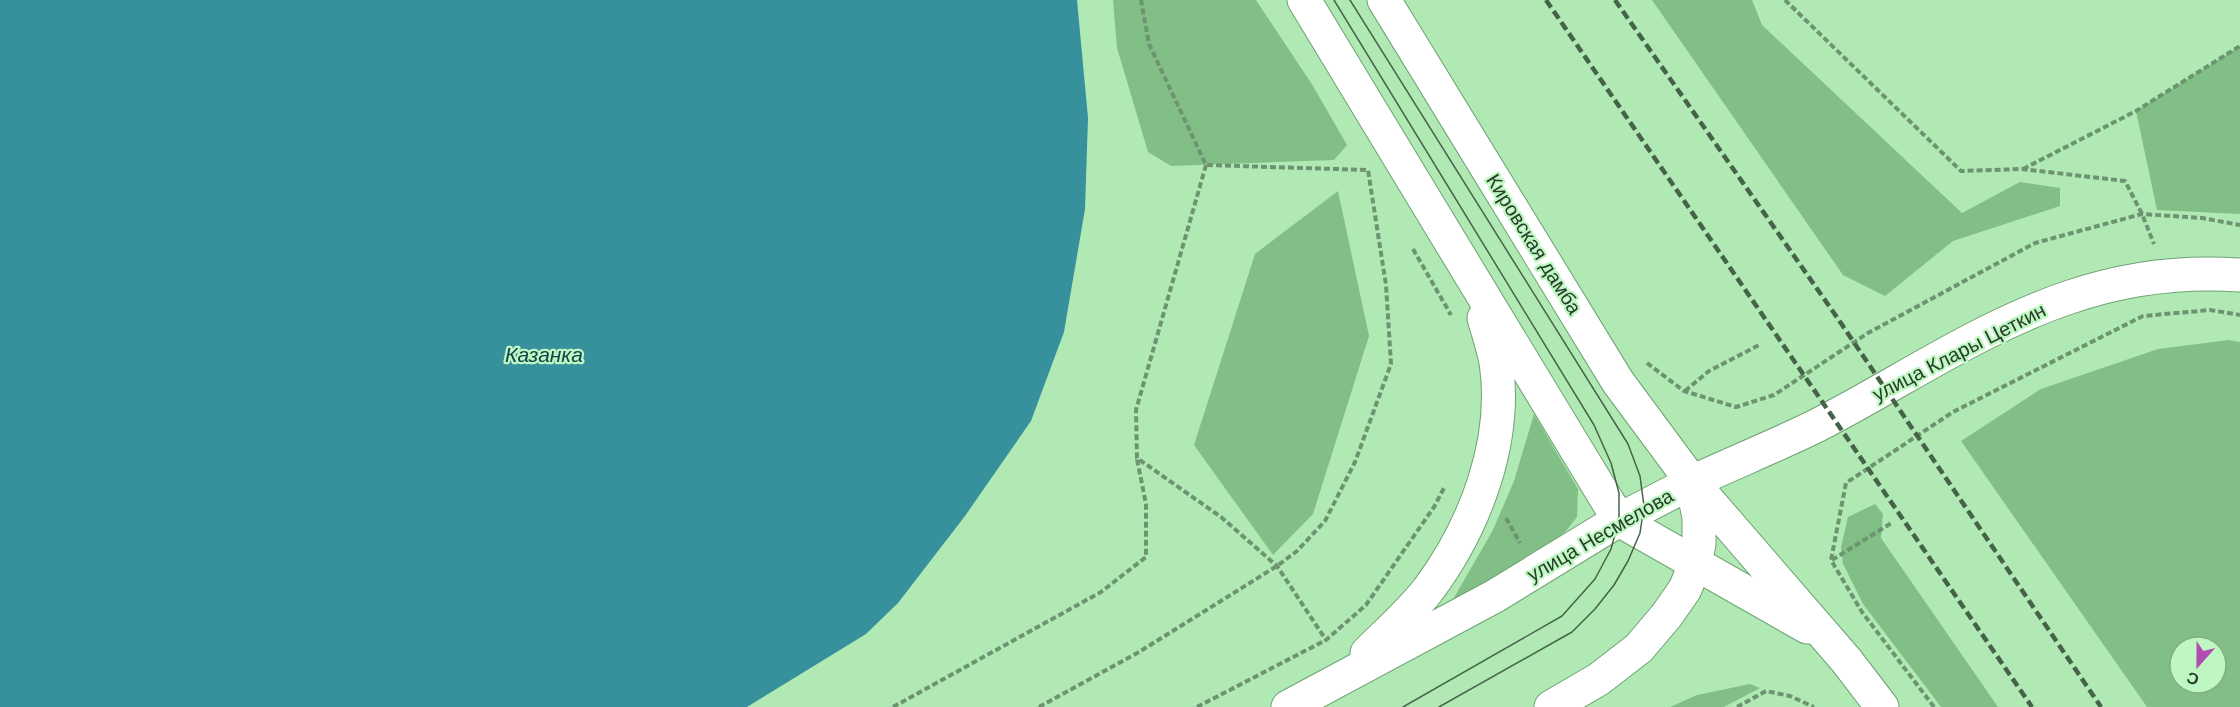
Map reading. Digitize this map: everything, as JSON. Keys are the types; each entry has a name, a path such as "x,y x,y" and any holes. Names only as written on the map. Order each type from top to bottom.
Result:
{"main road":[{"path":"1304,0 1619,520 1826,638"},
{"name":"Кировская дамба","path":"1384,0 1618,382 1692,482 1882,707"},
{"name":"улица Клары Цеткин","path":"1692,482 1815,426 2010,322 2070,297 2124,282 2165,275 2240,274"},
{"name":"улица Несмелова","path":"1347,675 1426,592 1449,559 1469,522 1483,484 1493,447 1499,405 1496,361 1474,284"},
{"name":"улица Несмелова","path":"1288,707 1495,596 1619,520 1692,482 1699,518 1699,544 1695,565 1684,589 1667,615 1639,648 1599,679 1551,707"}],"path":[{"path":"893,707 1101,592 1146,557 1146,504 1137,458 1136,410 1206,165 1149,44 1141,0"},
{"path":"1785,0 1961,171 2022,169 2125,181 2142,214 2165,275"},
{"path":"2022,169 2136,111 2240,46"},
{"path":"1363,160 1379,189"},
{"path":"1206,165 1368,170"},
{"path":"1039,707 1139,652 1277,566 1297,551 1325,521 1356,462 1391,364 1386,285 1368,170"},
{"path":"1645,361 1684,391 1736,407 1774,395 1868,333 2035,243 2142,214 2202,218 2240,225"},
{"path":"1413,248 1452,317"},
{"path":"1934,707 1862,612 1832,560 1846,483 1953,412 2143,316 2210,310 2240,315"},
{"path":"1684,391 1709,371 1761,344"},
{"path":"1137,458 1221,517 1277,566 1326,640"},
{"path":"1197,707 1326,640 1366,604 1434,507 1450,477"},
{"path":"1501,510 1522,547"},
{"path":"1832,560 1893,522"},
{"path":"1737,707 1766,691 1790,696 1814,707"}],"green space":[{"path":"1113,0 1256,0 1313,86 1347,145 1334,160 1171,166 1148,152 1117,48"},
{"path":"1652,0 1752,0 1762,25 1962,213 2020,182 2060,188 2060,206 1953,241 1885,296 1843,275"},
{"path":"2240,46 2240,214 2157,210 2136,111"},
{"path":"1338,191 1369,336 1313,514 1273,555 1194,445 1255,254"},
{"path":"2229,340 2240,342 2240,707 2147,707 1961,441 2041,389 2158,349"},
{"path":"1534,414 1578,489 1577,517 1566,531 1551,543 1452,601 1493,530 1514,481"},
{"path":"1875,504 1883,514 1881,538 1998,707 1941,707 1863,604 1843,564 1841,547 1848,517"},
{"path":"1750,684 1760,688 1724,707 1670,707 1697,695"}],"water":[{"name":"Казанка","path":"0,0 1077,0 1088,118 1085,209 1064,332 1031,421 965,516 898,603 866,634 747,707 0,707"}],"tram line":[{"path":"1334,0 1594,425 1611,463 1619,493 1619,520 1611,549 1595,579 1562,616 1403,707"},
{"path":"1350,0 1628,444 1640,476 1644,506 1640,533 1628,561 1614,585 1595,609 1572,632 1439,707"}],"railway":[{"path":"1546,0 2032,707"},
{"path":"1615,0 1834,313 2101,707"}]}
